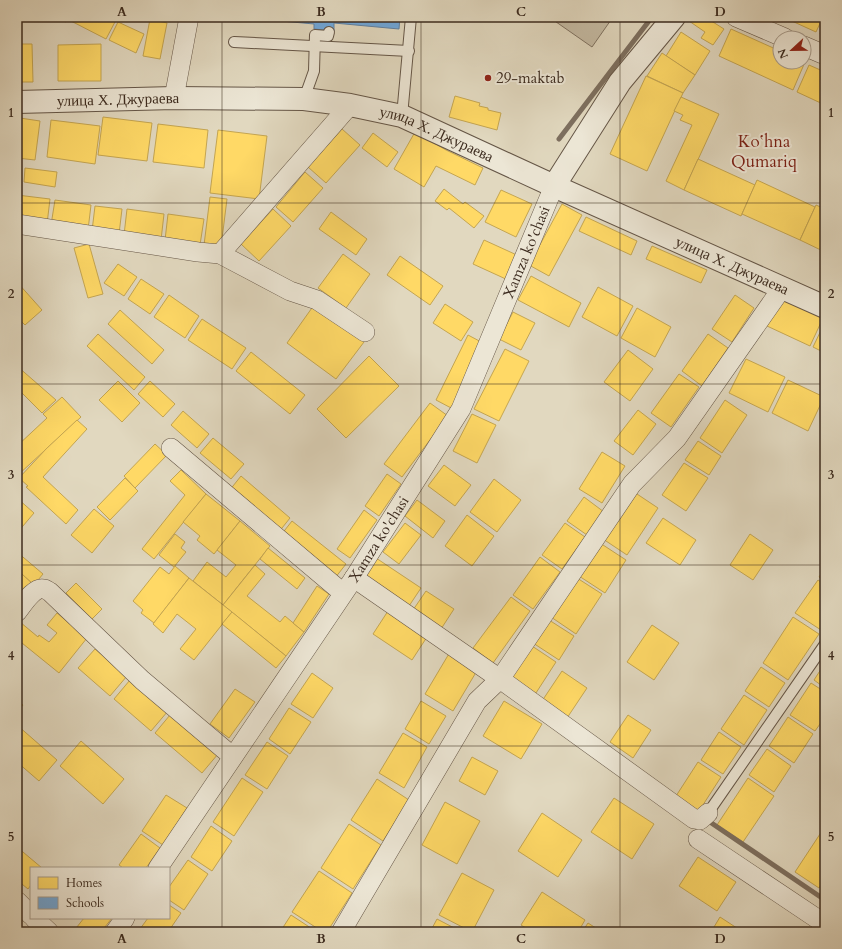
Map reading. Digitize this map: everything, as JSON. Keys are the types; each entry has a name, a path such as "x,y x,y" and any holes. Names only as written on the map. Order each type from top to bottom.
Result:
{"street":[{"path":"174,98 189,17"},
{"path":"554,186 620,82 674,17"},
{"path":"736,17 772,32"},
{"path":"812,49 825,55"},
{"name":"улица Х. Джураева","path":"17,102 174,98 304,99 350,105 402,116 554,186 825,307"},
{"path":"220,254 350,105"},
{"name":"Xamza ko'chasi","path":"159,867 232,756 354,578 461,409 554,186"},
{"path":"17,224 198,252 220,254 290,291 317,300 365,332"},
{"path":"341,932 477,702 500,679 632,484 677,438 782,288"},
{"path":"171,448 343,593"},
{"path":"354,578 500,679 694,819 700,820 708,813"},
{"path":"17,612 38,589 44,589 50,592 142,680 232,756"},
{"path":"698,838 825,924"},
{"path":"17,901 30,914"},
{"path":"35,919 49,932"},
{"path":"115,932 123,919"}],"lane":[{"path":"402,116 411,17"},
{"path":"304,99 314,71 315,35 328,36 329,32"},
{"path":"234,42 315,50 409,51"},
{"path":"708,813 825,644"}],"shaded area":[{"path":"549,17 613,17 592,47"}],"building: Homes":[{"path":"56,17 69,17 66,22"},
{"path":"73,17 109,17 116,20 106,39 71,21"},
{"path":"691,17 705,17 724,29 713,45 701,38 705,32 689,21"},
{"path":"783,17 823,17 816,32"},
{"path":"150,19 167,23 160,59 143,56"},
{"path":"118,22 144,34 136,53 109,40"},
{"path":"825,23 825,36 820,34"},
{"path":"731,29 772,47 772,70 802,70 793,90 719,56"},
{"path":"681,32 710,51 695,75 666,56"},
{"path":"17,44 32,44 33,82 17,82"},
{"path":"101,44 101,81 58,81 58,45"},
{"path":"662,53 695,75 683,93 647,76"},
{"path":"812,66 825,72 825,105 797,92 807,70 812,70"},
{"path":"646,76 683,93 647,171 610,154"},
{"path":"455,96 480,103 479,106 501,113 497,130 449,117"},
{"path":"681,97 719,114 684,190 666,181 692,125 680,120 683,115 674,111"},
{"path":"103,117 152,123 147,161 98,155"},
{"path":"20,118 40,121 35,160 17,158 17,139"},
{"path":"51,120 100,126 95,164 47,157"},
{"path":"158,124 208,130 204,168 153,162"},
{"path":"342,129 360,145 326,183 308,167"},
{"path":"218,130 267,136 259,199 210,193"},
{"path":"415,132 446,150 483,168 475,185 436,166 424,187 394,169"},
{"path":"373,133 398,152 387,167 362,148"},
{"path":"698,159 755,185 741,216 684,190"},
{"path":"25,168 57,172 55,187 24,182"},
{"path":"305,172 323,188 293,222 276,207"},
{"path":"757,180 815,207 800,240 742,214"},
{"path":"444,189 463,204 465,202 484,216 474,228 449,208 447,210 435,201"},
{"path":"501,190 532,204 516,237 485,222"},
{"path":"17,195 50,199 47,224 17,221"},
{"path":"210,197 227,199 221,247 204,245"},
{"path":"55,200 91,205 88,230 51,225"},
{"path":"562,204 582,215 549,276 529,265"},
{"path":"816,205 825,209 825,252 800,240"},
{"path":"95,206 122,209 119,234 92,231"},
{"path":"127,209 164,214 161,240 124,235"},
{"path":"273,209 291,226 259,261 241,244"},
{"path":"331,212 367,239 356,255 319,229"},
{"path":"168,214 204,219 200,245 165,240"},
{"path":"586,217 637,241 631,255 579,231"},
{"path":"484,240 519,256 508,280 473,264"},
{"path":"89,244 103,294 88,298 74,248"},
{"path":"652,246 707,270 701,283 646,259"},
{"path":"343,254 370,274 346,308 318,288"},
{"path":"400,256 443,286 430,305 387,275"},
{"path":"118,264 137,277 124,296 104,283"},
{"path":"531,276 581,303 569,327 518,300"},
{"path":"141,279 164,294 150,314 128,299"},
{"path":"17,282 42,310 25,325 17,317"},
{"path":"598,287 633,306 617,336 582,317"},
{"path":"169,295 199,316 185,338 154,317"},
{"path":"735,295 754,308 732,342 712,329"},
{"path":"781,298 823,318 810,346 767,326"},
{"path":"445,304 473,322 461,341 433,323"},
{"path":"314,305 364,342 336,379 287,343"},
{"path":"637,308 671,327 655,357 621,338"},
{"path":"120,310 164,350 152,364 108,324"},
{"path":"513,312 535,323 521,350 499,339"},
{"path":"202,319 246,348 232,369 188,340"},
{"path":"825,322 825,353 813,347"},
{"path":"98,334 145,377 134,390 87,346"},
{"path":"708,334 728,348 702,386 682,371"},
{"path":"468,335 485,344 453,409 436,400"},
{"path":"505,349 529,361 499,421 474,409"},
{"path":"628,350 653,369 630,401 604,382"},
{"path":"251,352 305,395 290,414 236,371"},
{"path":"369,356 399,386 346,438 317,409"},
{"path":"746,359 785,377 768,412 729,393"},
{"path":"17,366 56,400 42,413 17,388"},
{"path":"679,374 699,387 671,427 651,413"},
{"path":"788,380 824,397 808,431 772,413"},
{"path":"118,381 140,403 122,422 99,400"},
{"path":"150,381 175,404 163,417 138,394"},
{"path":"62,397 81,417 18,475 17,446 47,418 43,414"},
{"path":"725,400 747,415 722,453 700,438"},
{"path":"430,403 448,416 402,477 384,464"},
{"path":"638,410 656,424 633,455 614,441"},
{"path":"183,411 209,434 197,448 171,425"},
{"path":"472,414 496,425 477,463 453,451"},
{"path":"77,420 87,429 43,477 78,510 66,524 26,487 28,486 19,478 46,449"},
{"path":"213,438 244,464 231,479 200,453"},
{"path":"698,441 721,456 709,475 685,460"},
{"path":"155,444 167,455 135,488 124,476"},
{"path":"602,452 625,466 602,503 579,489"},
{"path":"684,463 708,478 686,511 662,495"},
{"path":"444,465 471,485 455,506 428,486"},
{"path":"181,470 206,494 154,559 142,549 185,495 170,481"},
{"path":"387,474 401,484 379,516 365,506"},
{"path":"241,476 290,518 278,533 229,491"},
{"path":"125,478 138,491 110,520 97,507"},
{"path":"494,479 521,500 497,532 470,512"},
{"path":"634,492 658,508 627,555 603,539"},
{"path":"206,494 240,521 214,554 197,540 200,536 183,522"},
{"path":"584,497 604,512 587,535 567,521"},
{"path":"17,498 34,513 17,533"},
{"path":"417,500 445,521 433,538 405,516"},
{"path":"94,509 114,526 92,553 71,535"},
{"path":"364,510 377,520 350,558 337,549"},
{"path":"467,515 494,536 472,566 445,546"},
{"path":"663,518 696,540 680,565 646,543"},
{"path":"240,521 270,546 223,605 193,581 207,562 226,577 236,565 217,550"},
{"path":"292,521 346,564 335,578 281,535"},
{"path":"405,523 421,535 399,564 383,552"},
{"path":"565,523 585,537 562,569 542,555"},
{"path":"175,534 185,542 181,548 186,552 174,567 159,555"},
{"path":"750,534 773,550 753,580 730,565"},
{"path":"600,543 626,560 605,593 579,576"},
{"path":"268,548 305,578 297,589 260,559"},
{"path":"17,552 43,574 34,585 17,570"},
{"path":"540,557 560,572 533,609 513,595"},
{"path":"376,558 421,588 409,606 364,576"},
{"path":"255,565 265,574 247,596 280,622 285,616 304,632 286,656 223,605"},
{"path":"175,566 189,578 154,623 141,613 143,610 133,601 160,567 169,574"},
{"path":"825,568 825,582 819,577"},
{"path":"22,574 35,586 17,604 17,580"},
{"path":"189,578 232,612 194,660 180,649 196,629 177,614 163,633 153,624"},
{"path":"577,578 602,594 576,634 551,617"},
{"path":"818,580 825,585 825,624 821,630 795,613"},
{"path":"76,583 102,609 92,619 66,593"},
{"path":"317,586 329,594 304,632 293,623"},
{"path":"426,591 454,609 441,629 413,610"},
{"path":"511,597 530,611 493,663 473,648"},
{"path":"388,611 427,637 412,660 373,634"},
{"path":"232,612 286,656 276,668 222,624"},
{"path":"57,613 87,638 59,673 17,639 17,626 20,622 38,637 39,635 49,642 57,633 47,625"},
{"path":"793,617 819,634 788,680 763,663"},
{"path":"549,620 574,636 559,660 533,643"},
{"path":"652,625 679,643 654,680 627,662"},
{"path":"532,646 556,662 534,696 510,680"},
{"path":"95,649 127,676 110,696 78,668"},
{"path":"450,652 478,669 453,711 425,694"},
{"path":"825,663 825,688 814,680"},
{"path":"761,667 785,683 769,707 745,691"},
{"path":"562,671 587,688 567,718 542,701"},
{"path":"312,673 333,688 313,718 291,704"},
{"path":"130,680 168,711 151,731 114,699"},
{"path":"811,683 825,692 825,717 815,731 790,715"},
{"path":"235,689 255,702 229,738 210,724"},
{"path":"744,695 767,710 744,745 721,729"},
{"path":"17,700 23,705 17,712"},
{"path":"421,701 446,716 429,744 405,729"},
{"path":"504,701 542,724 521,759 483,736"},
{"path":"289,708 311,722 290,754 269,739"},
{"path":"170,715 218,754 202,773 155,733"},
{"path":"628,715 651,730 633,758 610,742"},
{"path":"788,717 813,734 794,763 769,746"},
{"path":"17,725 57,760 39,781 17,762"},
{"path":"719,732 741,747 723,774 701,760"},
{"path":"403,733 427,747 404,788 379,773"},
{"path":"81,741 124,779 103,804 60,766"},
{"path":"267,742 288,756 267,789 245,775"},
{"path":"767,749 791,766 774,792 749,775"},
{"path":"472,757 498,771 485,795 459,781"},
{"path":"698,762 721,777 699,811 676,796"},
{"path":"242,778 263,792 234,836 213,822"},
{"path":"748,778 774,796 743,842 717,825"},
{"path":"377,779 409,800 383,841 351,820"},
{"path":"166,795 187,808 163,845 142,831"},
{"path":"614,798 654,824 632,859 591,832"},
{"path":"445,802 480,821 457,864 422,845"},
{"path":"542,813 582,840 558,877 518,851"},
{"path":"349,824 381,845 353,889 321,868"},
{"path":"211,826 232,841 212,871 191,857"},
{"path":"822,831 825,832 825,879 819,888 795,872"},
{"path":"141,834 160,848 147,867 122,867 119,865"},
{"path":"17,847 41,867 30,867 30,886 28,889 17,880"},
{"path":"698,857 736,882 717,911 679,886"},
{"path":"188,860 208,874 184,910 170,901 170,886"},
{"path":"319,871 352,893 327,932 323,932 292,912"},
{"path":"462,873 494,890 472,932 439,915"},
{"path":"542,892 585,920 578,932 532,932 521,925"},
{"path":"170,906 181,913 168,932 144,932 140,929 147,919 170,919"},
{"path":"291,915 317,932 280,932"},
{"path":"720,917 743,932 711,932"},
{"path":"83,919 111,919 101,932 73,932"},
{"path":"437,919 462,932 430,932"},
{"path":"588,923 602,932 582,932"}],"building: Schools":[{"path":"249,17 400,17 399,29 334,23 334,31 314,29 314,24"}],"waterway":[{"path":"559,139 652,17"},
{"path":"707,820 825,900"}],"place":[{"name":"29-maktab","path":"488,78"}],"district":[{"name":"Koʻhna Qumariq","path":"764,151"}]}
